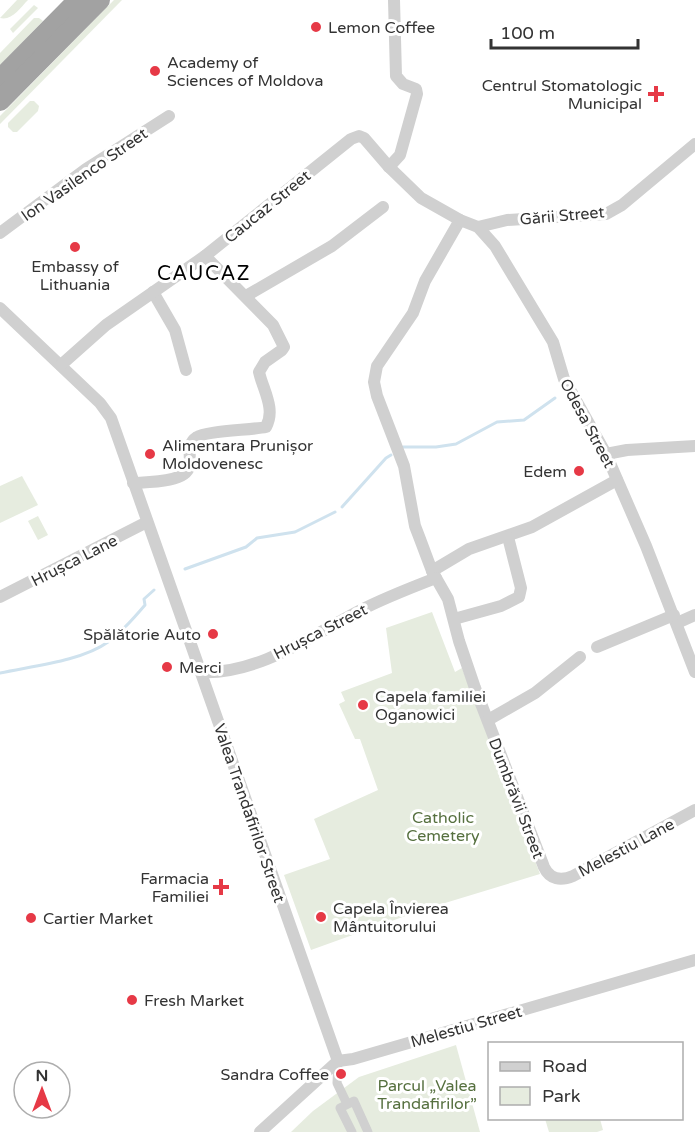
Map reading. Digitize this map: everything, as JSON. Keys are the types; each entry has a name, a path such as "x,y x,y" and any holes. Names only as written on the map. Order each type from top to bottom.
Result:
{"highway":[{"path":"0,79 78,0"},
{"path":"0,101 100,0"}],"street":[{"path":"388,166 400,155 417,94 416,89 403,84 396,76 394,0"},
{"name":"Ion Vasilenco Street","path":"0,233 78,175 170,116"},
{"name":"Odesa Street","path":"359,136 364,138 388,166 421,198 460,220 478,227 495,246 553,342 564,379 606,454 692,653 695,672"},
{"name":"Caucaz Street","path":"61,365 106,325 205,256 351,139 359,136"},
{"name":"Gării Street","path":"478,227 507,220 606,214 622,205 695,144"},
{"path":"246,296 332,246 383,207"},
{"name":"Dumbrăvii Street","path":"460,220 425,280 413,313 376,366 374,382 408,482 415,526 434,574 448,599 464,657 544,867 555,878"},
{"path":"133,483 163,481 186,472 189,467 191,443 202,435 266,427 269,422 269,404 260,369 284,347 279,334 246,296 205,256"},
{"path":"153,292 175,330 186,370"},
{"name":"Valea Trandafirilor Street","path":"0,308 109,414 338,1061 337,1083 347,1104"},
{"path":"606,454 627,450 695,446"},
{"name":"Hrușca Street","path":"201,672 228,671 292,647 434,574 469,549 508,537 618,480"},
{"name":"Hrușca Lane","path":"0,597 147,522"},
{"path":"454,619 501,606 519,597 521,588 508,537"},
{"path":"597,647 676,619 695,615"},
{"path":"488,720 535,693 580,657"},
{"name":"Melestiu Lane","path":"555,878 567,879 695,810"},
{"name":"Melestiu Street","path":"338,1061 353,1059 695,960"},
{"path":"260,1132 338,1061"},
{"name":"Valea Trandafirilor Street","path":"352,1132 340,1108 354,1101 368,1132"}],"green space":[{"path":"17,0 28,0 12,16 0,18"},
{"path":"114,0 122,0 0,124 0,116"},
{"path":"34,5 38,8 13,33 10,29"},
{"path":"34,18 43,21 0,65 0,53"},
{"path":"30,101 34,101 39,106 38,111 17,132 13,132 8,127 8,123"},
{"path":"22,476 38,505 0,523 0,486"},
{"path":"38,516 48,535 38,540 28,521"},
{"name":"Catholic Cemetery","path":"432,612 455,672 462,668 540,874 422,910 311,950 284,875 330,859 314,819 378,790 360,739 355,739 339,704 345,701 341,692 392,673 386,628"},
{"name":"Parcul „Valea Trandafirilor”","path":"456,1045 480,1132 291,1132 313,1111 359,1077"},
{"path":"545,1120 600,1120 603,1130 597,1132 549,1132"}],"waterway":[{"path":"403,447 436,447 456,444 497,422 524,420 555,398"},
{"path":"342,507 391,455"},
{"path":"185,569 246,547 257,538 295,532 335,512"},
{"path":"0,673 56,662 85,654 97,648 128,625 145,605 144,599 154,590"}],"place":[{"name":"Lemon Coffee","path":"316,27"},
{"name":"Academy of Sciences of Moldova","path":"155,71"},
{"name":"Centrul Stomatologic Municipal","path":"656,94"},
{"name":"Embassy of Lithuania","path":"75,247"},
{"name":"Alimentara Prunișor Moldovenesc","path":"150,454"},
{"name":"Edem","path":"579,471"},
{"name":"Spălătorie Auto","path":"213,634"},
{"name":"Merci","path":"167,667"},
{"name":"Capela familiei Oganowici","path":"363,705"},
{"name":"Farmacia Familiei","path":"221,887"},
{"name":"Capela Învierea Mântuitorului","path":"321,917"},
{"name":"Cartier Market","path":"31,918"},
{"name":"Fresh Market","path":"132,1000"},
{"name":"Sandra Coffee","path":"341,1074"}],"district":[{"name":"CAUCAZ","path":"204,273"}]}
